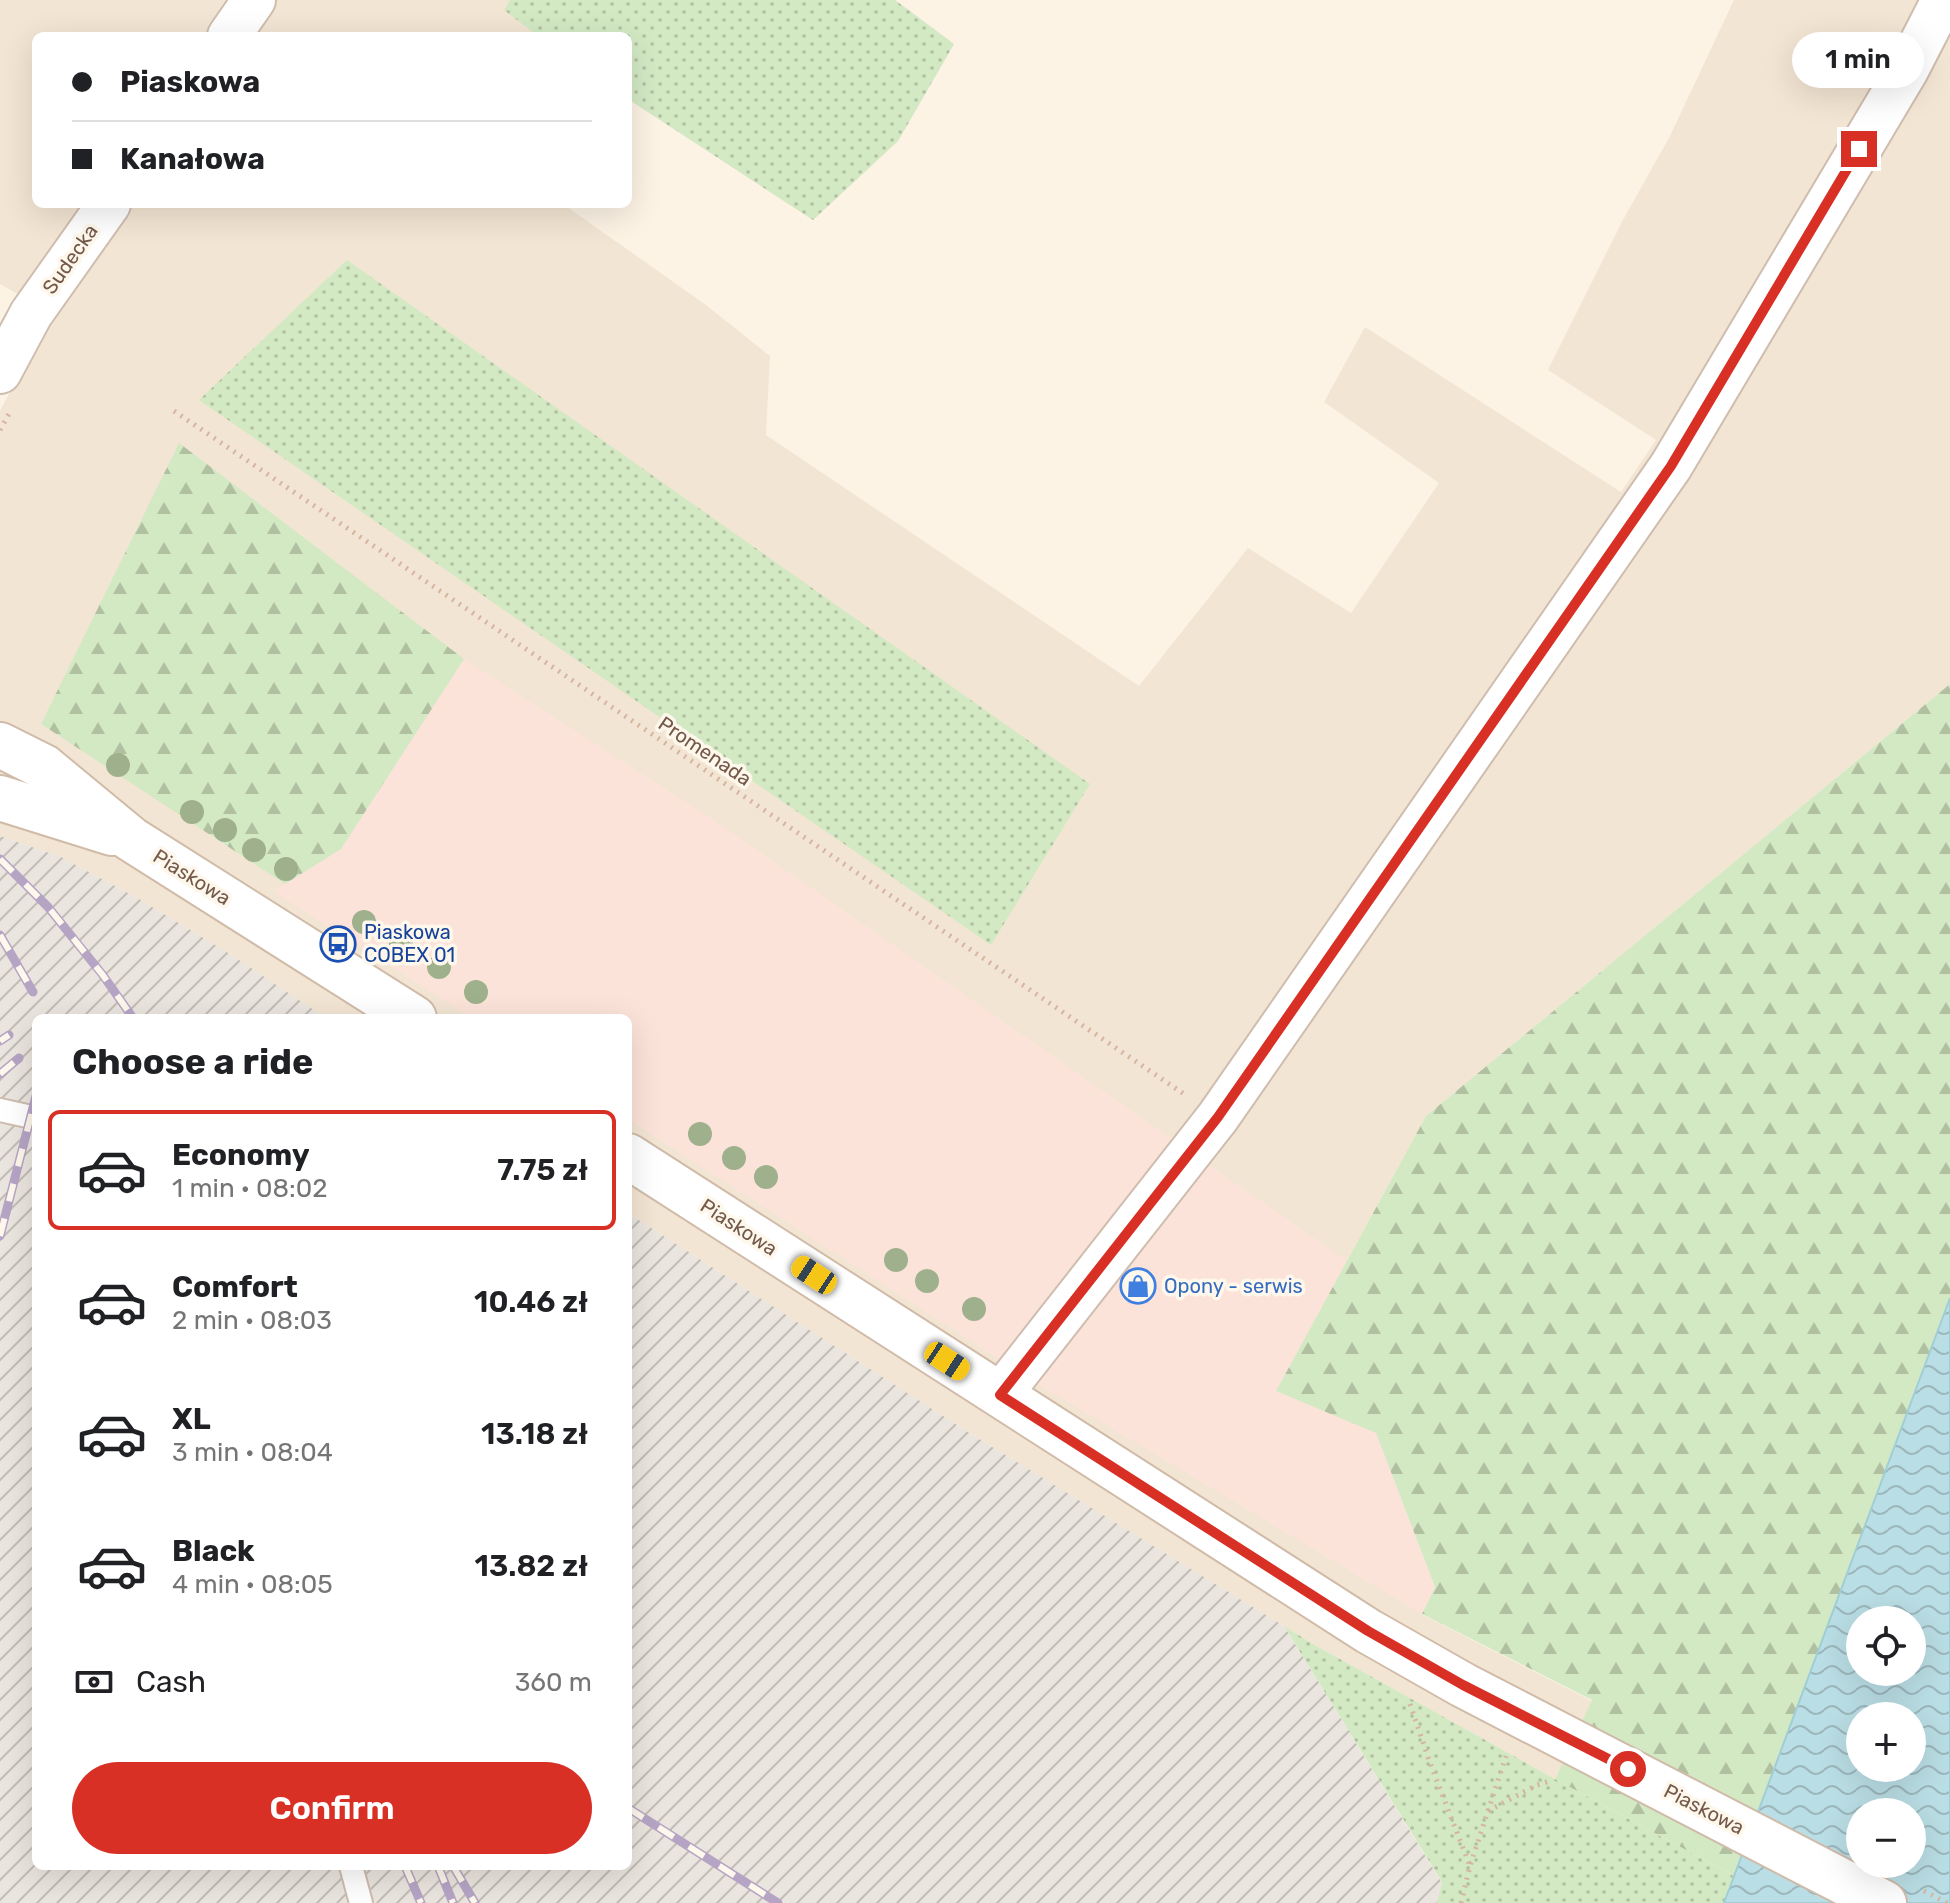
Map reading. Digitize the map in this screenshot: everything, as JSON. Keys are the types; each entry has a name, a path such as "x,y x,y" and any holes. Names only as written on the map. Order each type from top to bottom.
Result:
{"main road":[{"name":"Piaskowa","path":"0,745 44,767 131,839 408,1014"},
{"name":"Piaskowa","path":"0,798 131,839"},
{"name":"Piaskowa","path":"632,1159 1368,1631 1463,1685 1884,1903"}],"street":[{"path":"232,32 254,0"},
{"path":"1000,1395 1218,1117 1671,466 1907,70 1943,0"},
{"name":"Sudecka","path":"0,372 16,306 105,208"}],"lane":[{"path":"0,1110 32,1117"},
{"path":"352,1870 361,1903"}],"path":[{"name":"Promenada","path":"174,411 1218,1117"},
{"path":"1410,1703 1470,1866"},
{"path":"1461,1903 1509,1747"},
{"path":"1488,1811 1552,1780"}],"shaded area":[{"path":"0,0 895,0 954,44 898,141 813,220 632,102 632,32 32,32 32,208 569,208 706,305 770,356 766,435 1139,686 1248,548 1351,613 1439,483 1324,402 1365,327 1621,492 1656,440 1548,370 1624,218 1670,136 1734,0 1950,0 1950,684 1426,1116 1276,1391 1423,1615 1592,1701 1555,1779 1313,1644 971,1434 632,1216 632,1014 320,1014 139,899 61,857 0,836 0,411 31,351 55,315 0,284"},
{"path":"464,659 718,823 1347,1261 1276,1391 1376,1432 1435,1587 1422,1614 1033,1381 632,1122 632,1014 466,1014 273,891 341,849"},
{"path":"0,836 61,857 139,899 320,1014 32,1014 32,1870 632,1870 632,1216 971,1434 1284,1626 1442,1883 1437,1903 0,1903"}],"green space":[{"path":"510,0 895,0 954,44 898,141 813,220 632,102 632,32 533,32 504,10"},
{"path":"347,260 1090,784 991,945 199,400"},
{"path":"179,443 464,659 341,849 285,884 41,724"},
{"path":"1950,684 1950,1298 1734,1876 1555,1779 1592,1700 1422,1614 1435,1587 1376,1433 1276,1391 1426,1116"},
{"path":"1284,1626 1734,1876 1724,1903 1437,1903 1442,1882"}],"water":[{"path":"1950,1298 1950,1903 1724,1903"}],"railway":[{"path":"0,859 48,907 130,1014"},
{"path":"0,935 33,992"},
{"path":"0,1041 9,1035"},
{"path":"0,1074 19,1058"},
{"path":"0,1236 32,1112"},
{"path":"632,1811 778,1903"},
{"path":"407,1870 421,1903"},
{"path":"440,1870 453,1903"},
{"path":"455,1870 475,1903"}],"place":[{"name":"Piaskowa COBEX 01","path":"338,944"},
{"name":"Opony - serwis","path":"1138,1286"}],"route":[{"path":"1628,1769 1411,1657 1000,1395 1218,1117 1671,466 1859,149"}]}
